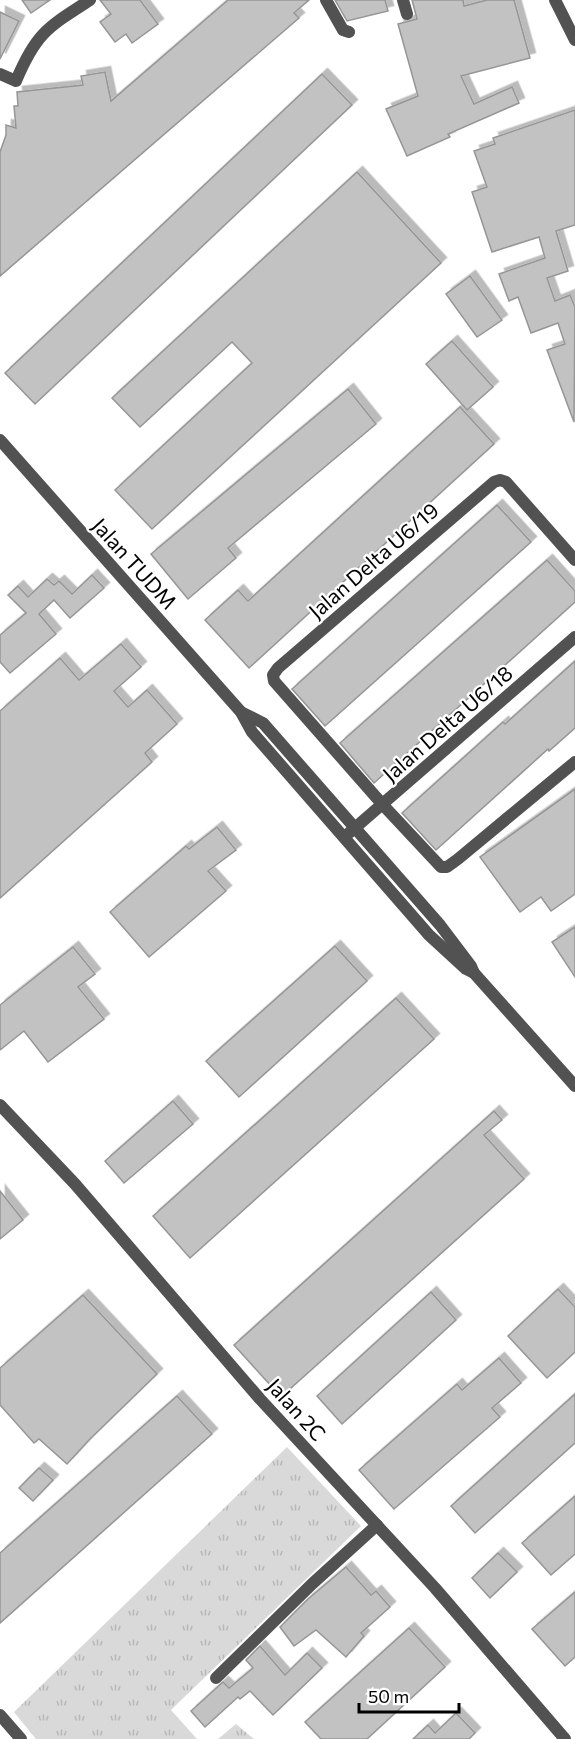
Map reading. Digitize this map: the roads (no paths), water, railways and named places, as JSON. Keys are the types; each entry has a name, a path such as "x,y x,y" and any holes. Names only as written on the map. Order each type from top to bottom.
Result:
{"street":[{"path":"0,74 16,81 33,45 49,27 90,0"},
{"path":"326,0 343,30 350,33"},
{"path":"403,0 407,15"},
{"path":"555,0 575,39"},
{"name":"Jalan TUDM","path":"0,440 241,712 252,732 429,935 466,969 474,973"},
{"name":"Jalan Delta U6/19","path":"383,805 274,681 273,675 278,668 494,482 500,480 506,482 575,560"},
{"name":"Jalan Delta U6/18","path":"344,837 575,637"},
{"name":"Jalan TUDM","path":"241,712 263,723 440,925 474,973 575,1086"},
{"path":"383,805 441,867 447,867 575,762"},
{"name":"Jalan 2C","path":"0,1105 75,1184 260,1399 435,1588 565,1739"},
{"path":"216,1678 312,1584 377,1525"},
{"path":"0,1715 21,1739"}]}
